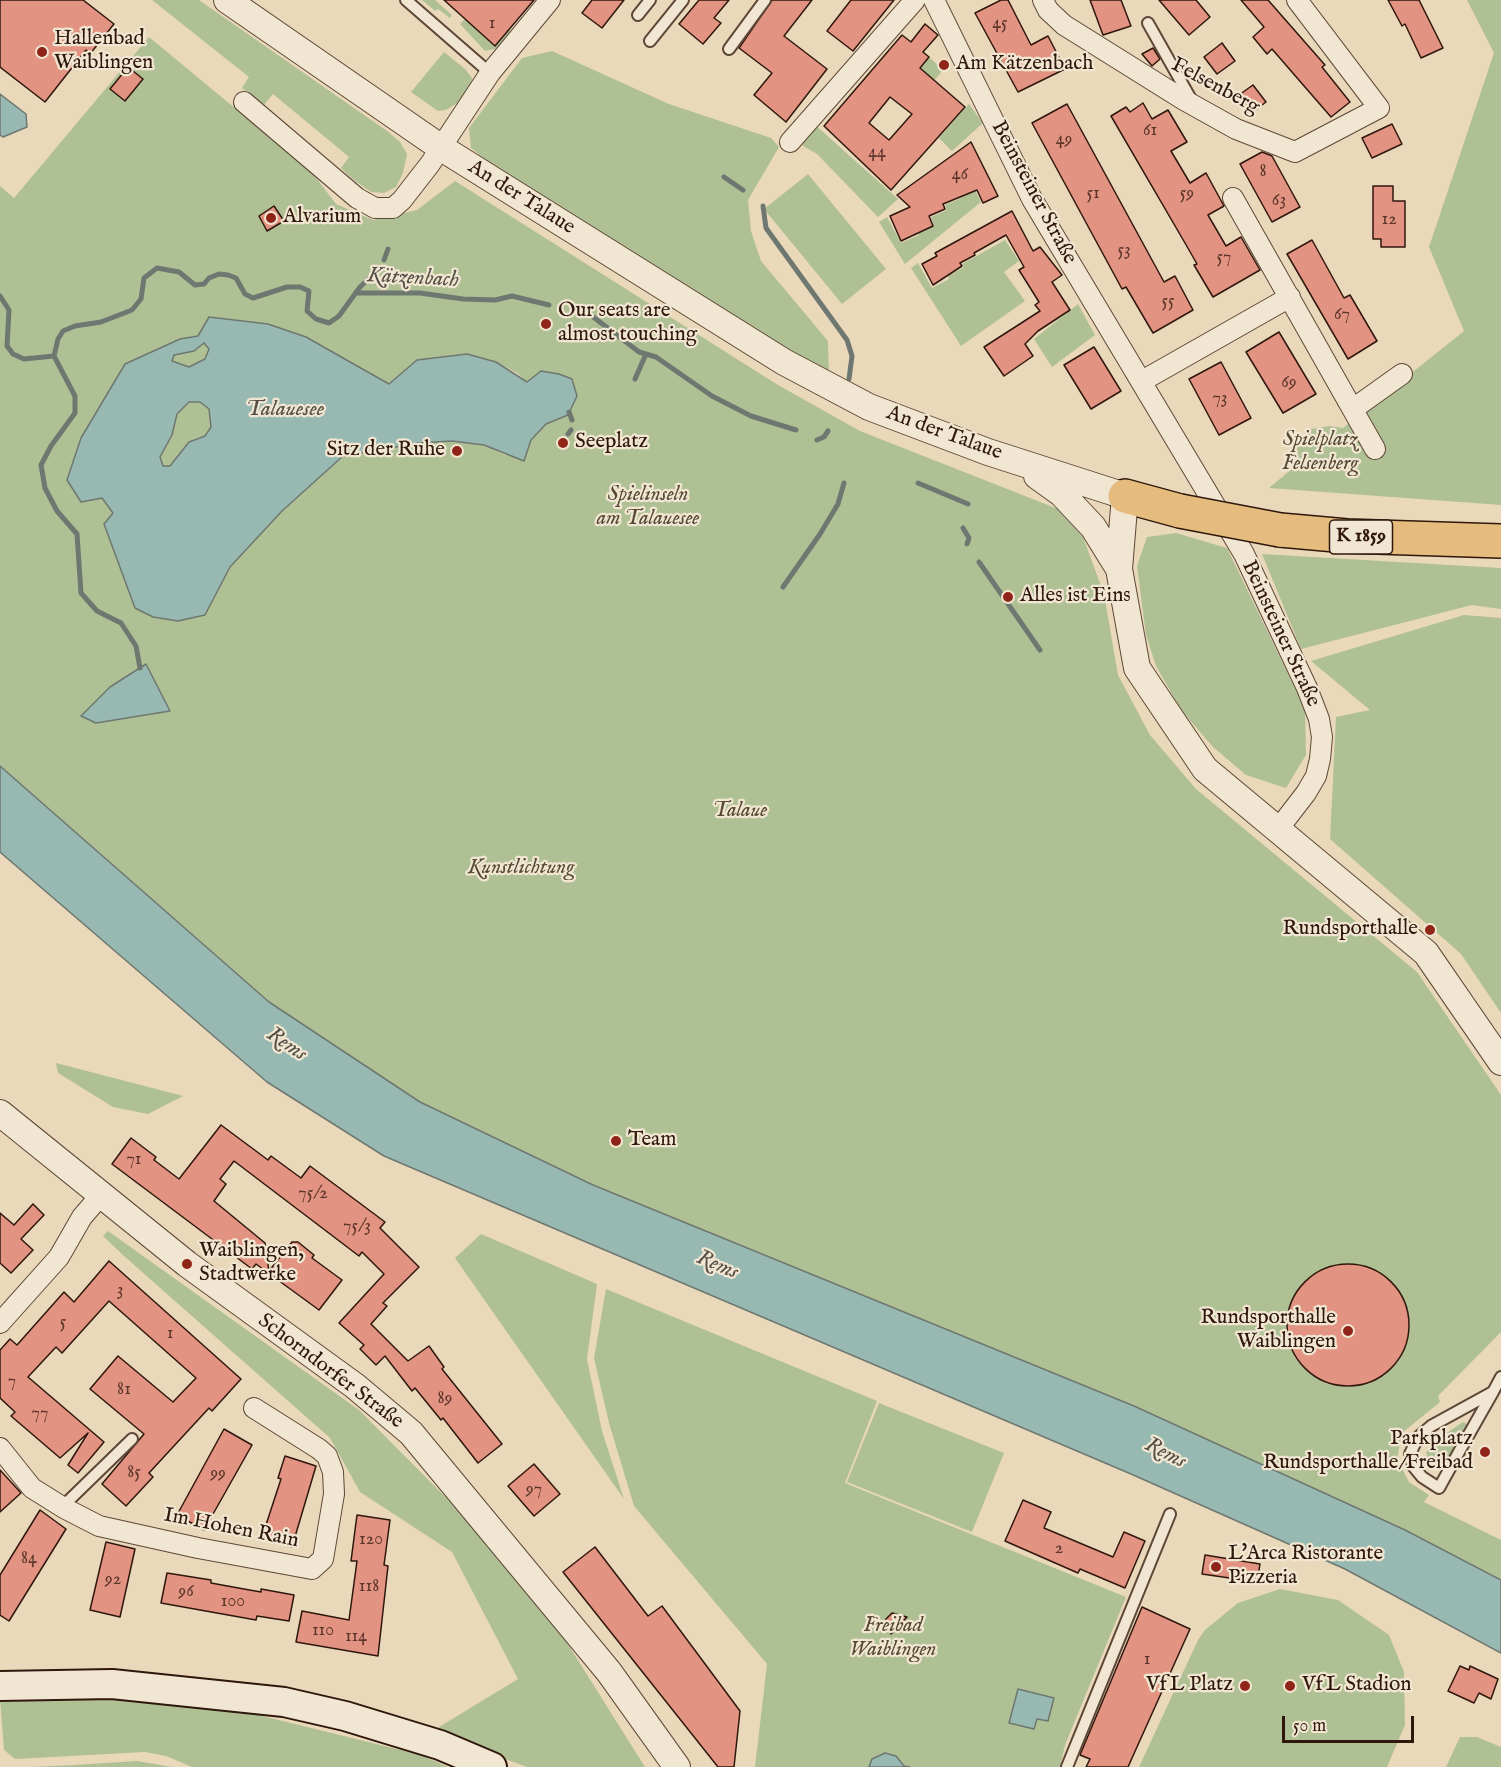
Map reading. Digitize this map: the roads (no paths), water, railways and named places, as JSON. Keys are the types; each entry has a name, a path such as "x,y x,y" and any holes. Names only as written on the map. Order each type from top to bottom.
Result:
{"highway":[{"name":"K 1859","path":"1125,496 1180,511 1280,530 1347,536 1498,541"}],"main road":[{"path":"0,1686 112,1684 284,1702 345,1716 430,1742 492,1767"}],"street":[{"name":"An der Talaue","path":"227,0 440,147 784,362 869,407 1016,461 1125,496"},
{"path":"244,102 357,198 375,208 387,210 402,200 490,73 550,0"},
{"path":"790,142 915,0"},
{"name":"Beinsteiner Straße","path":"934,0 1032,199 1142,381 1214,509 1244,554 1320,719 1322,737 1316,776 1279,828"},
{"name":"Felsenberg","path":"1043,0 1048,10 1064,25 1194,106 1236,129 1295,152 1379,108 1297,0"},
{"path":"1233,198 1375,449"},
{"path":"1142,381 1290,297"},
{"path":"1353,409 1402,374"},
{"path":"1016,461 1062,494 1093,526 1119,569"},
{"path":"1125,496 1119,569 1137,668 1205,769 1279,828 1426,953 1501,1062"},
{"name":"Schorndorfer Straße","path":"0,1113 264,1322 355,1386 411,1433 609,1672 677,1767"},
{"path":"0,1323 59,1257 82,1217 101,1195"},
{"name":"Im Hohen Rain","path":"0,1448 32,1488 99,1526 198,1548 312,1569 323,1559 334,1494 333,1472 327,1456 319,1449 254,1408"}],"lane":[{"path":"406,0 490,73"},
{"path":"638,15 650,0"},
{"path":"650,41 683,0"},
{"path":"729,49 765,0"},
{"path":"1148,23 1194,106"},
{"path":"1493,1392 1431,1426 1418,1437 1410,1454 1413,1466 1422,1478 1438,1488 1493,1392 1501,1377"},
{"path":"62,1507 132,1439"},
{"path":"1067,1767 1170,1514"}],"water":[{"path":"0,94 26,114 27,127 3,137 0,135"},
{"name":"Talauesee","path":"209,317 268,324 306,337 389,384 417,360 467,354 496,362 527,382 541,371 559,374 572,379 577,396 568,415 546,424 531,440 524,461 484,445 452,441 419,443 343,456 282,511 230,567 205,615 178,621 153,617 135,608 104,524 113,513 102,498 81,502 67,480 81,438 125,364 180,339 198,336","holes":["204,343 209,349 205,359 189,367 172,361 174,355 194,351","189,402 200,402 209,409 211,427 205,436 189,442 170,466 163,466 160,457 172,435 177,414"]},
{"path":"146,664 170,711 96,723 81,716 110,687"},
{"name":"Rems","path":"0,766 269,1002 420,1102 593,1185 1134,1406 1405,1530 1501,1580 1501,1653 1345,1569 1131,1474 384,1156 267,1082 0,852"},
{"path":"1018,1689 1054,1698 1048,1721 1037,1719 1034,1729 1009,1723"},
{"path":"885,1753 896,1756 904,1766 910,1767 869,1767 872,1759"}],"waterway":[{"name":"Kätzenbach","path":"724,177 743,190"},
{"name":"Kätzenbach","path":"763,206 766,228 847,340 852,356 849,379"},
{"path":"384,260 388,249"},
{"name":"Kätzenbach","path":"54,356 58,339 63,331 75,326 101,322 132,310 141,299 144,278 157,268 179,272 195,285 204,284 209,278 219,274 228,275 236,278 245,294 253,298 287,287 300,287 309,291 307,311 316,319 329,323 339,316 360,287 375,273"},
{"name":"Kätzenbach","path":"356,293 420,293 463,299 495,300 512,296 549,305"},
{"name":"Kätzenbach","path":"0,296 9,310 7,346 13,354 24,359 54,356"},
{"name":"Kätzenbach","path":"592,316 639,352 656,357 712,396 751,416 796,430"},
{"path":"635,379 646,354"},
{"path":"54,356 75,396 75,413 51,446 41,465 45,488 57,511 77,534 81,593 97,611 121,623 136,646 140,668"},
{"path":"569,412 572,420"},
{"path":"568,434 571,430"},
{"name":"Kätzenbach","path":"817,440 824,437 828,431"},
{"path":"783,587 838,504 844,483"},
{"path":"918,483 968,504"},
{"path":"963,528 969,538 967,544"},
{"path":"979,562 1040,650"}],"place":[{"name":"Hallenbad Waiblingen","path":"42,52"},
{"name":"Am Kätzenbach","path":"944,65"},
{"name":"Alvarium","path":"271,218"},
{"name":"Our seats are almost touching","path":"546,324"},
{"name":"Seeplatz","path":"563,443"},
{"name":"Sitz der Ruhe","path":"457,451"},
{"name":"Alles ist Eins","path":"1008,597"},
{"name":"Rundsporthalle","path":"1430,930"},
{"name":"Team","path":"616,1141"},
{"name":"Waiblingen, Stadtwerke","path":"187,1264"},
{"name":"Rundsporthalle Waiblingen","path":"1348,1331"},
{"name":"Parkplatz Rundsporthalle/Freibad","path":"1485,1452"},
{"name":"L'Arca Ristorante Pizzeria","path":"1216,1567"},
{"name":"VfL Platz","path":"1245,1686"},
{"name":"VfL Stadion","path":"1290,1686"}],"park label":[{"name":"Spielplatz Felsenberg","path":"1320,453"},
{"name":"Spielinseln am Talauesee","path":"648,508"},
{"name":"Talaue","path":"740,812"},
{"name":"Kunstlichtung","path":"521,869"},
{"name":"Freibad Waiblingen","path":"893,1639"}]}
